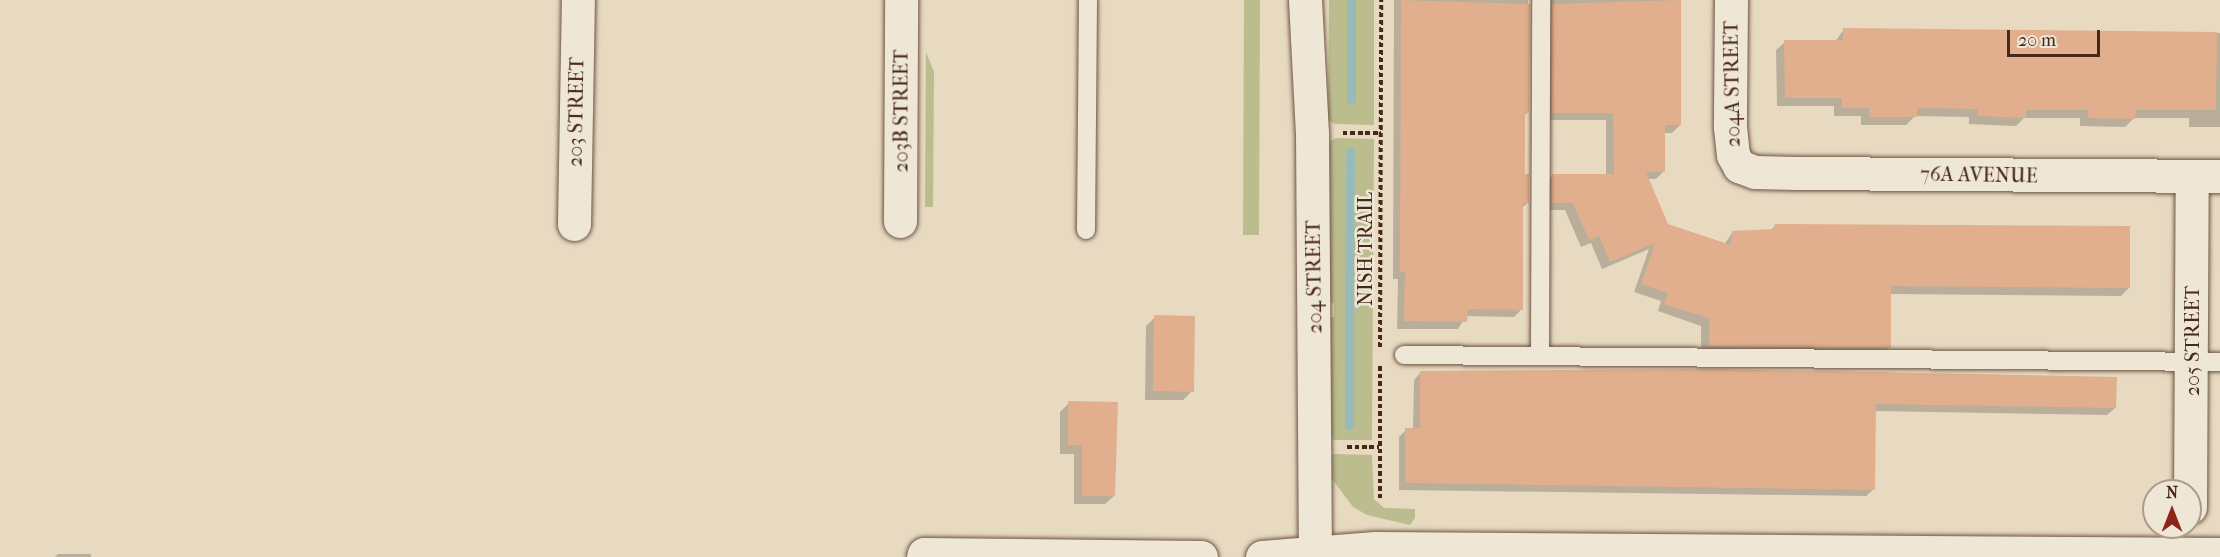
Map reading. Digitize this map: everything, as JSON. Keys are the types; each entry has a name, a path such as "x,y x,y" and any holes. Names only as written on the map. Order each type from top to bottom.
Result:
{"street":[{"name":"203 STREET","path":"574,224 578,0"},
{"name":"203B STREET","path":"900,221 901,0"},
{"name":"204 STREET","path":"1305,0 1312,133 1316,554"},
{"name":"204A STREET","path":"1731,0 1730,128 1733,155 1739,166"},
{"name":"76A AVENUE","path":"1739,166 1755,172 1796,173 2206,176"},
{"name":"205 STREET","path":"2193,479 2206,362 2206,176"},
{"path":"1262,557 1375,548 2187,546 2220,554"},
{"path":"923,555 1201,557"}],"lane":[{"path":"1086,230 1088,0"},
{"path":"1540,356 1541,0"},
{"path":"1404,356 2206,362"}],"path":[{"name":"NISH TRAIL","path":"1380,498 1381,0"}],"green space":[{"path":"1244,0 1260,0 1259,235 1243,235"},
{"path":"1329,0 1374,0 1374,125 1335,124 1328,120"},
{"path":"926,52 934,72 933,207 925,207"},
{"path":"1336,138 1374,139 1372,440 1334,440 1326,434 1327,317 1334,317 1334,303 1328,304 1328,143"},
{"path":"1334,454 1372,455 1374,499 1384,508 1415,509 1415,518 1410,525 1367,515 1353,507 1329,475 1326,459"}],"building":[{"path":"1401,0 1530,4 1529,113 1525,113 1525,174 1529,174 1529,203 1523,203 1523,310 1468,309 1467,322 1404,321 1405,272 1400,272"},
{"path":"1681,0 1681,125 1665,125 1665,172 1646,172 1668,224 1731,245 1732,231 1774,229 1775,224 2130,226 2130,288 1891,286 1891,348 1709,346 1709,318 1664,304 1668,293 1641,284 1655,243 1610,262 1599,236 1589,240 1573,203 1552,203 1552,174 1614,174 1613,113 1552,113 1552,4"},
{"path":"1843,28 2217,32 2216,110 2136,110 2135,119 2088,118 2088,110 2026,110 2026,118 1978,116 1978,109 1917,108 1917,117 1869,117 1869,108 1842,108 1842,98 1785,98 1784,40 1843,40"},
{"path":"1154,315 1195,316 1194,392 1153,391"},
{"path":"1709,369 2117,377 2116,408 1876,404 1875,490 1405,483 1405,428 1420,428 1420,371"},
{"path":"1068,401 1118,402 1115,496 1082,496 1082,445 1068,445"}],"waterway":[{"path":"1351,0 1351,100"},
{"path":"1349,425 1350,152"}]}
